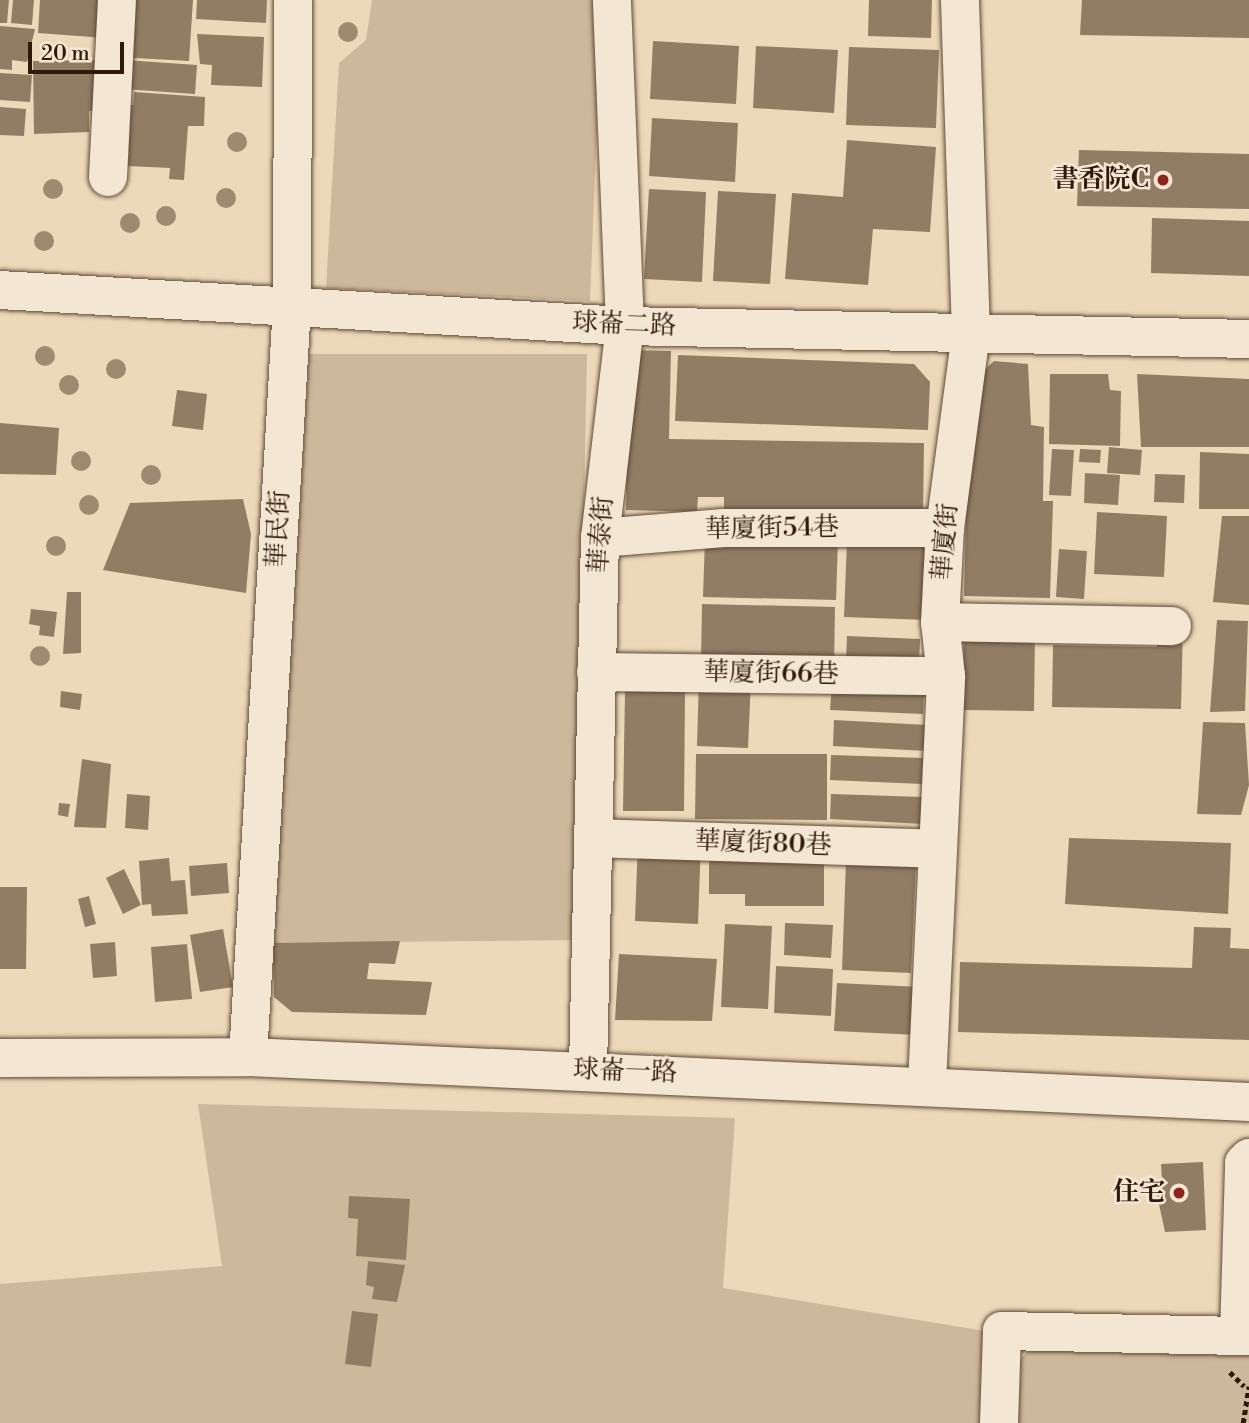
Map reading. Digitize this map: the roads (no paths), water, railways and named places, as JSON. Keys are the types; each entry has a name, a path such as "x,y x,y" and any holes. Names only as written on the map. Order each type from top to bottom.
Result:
{"street":[{"path":"108,177 117,0"},
{"name":"華民街","path":"248,1058 292,306 293,0"},
{"name":"華泰街","path":"588,1070 600,538 625,326 612,0"},
{"name":"華廈街","path":"927,1084 934,849 946,676 940,622 945,528 971,332 960,0"},
{"name":"球崙二路","path":"0,290 625,326 1249,339"},
{"name":"華廈街54巷","path":"600,538 724,528 945,528"},
{"path":"940,622 1172,626"},
{"name":"華廈街66巷","path":"596,671 946,676"},
{"name":"華廈街80巷","path":"593,838 934,849"},
{"name":"球崙一路","path":"0,1058 248,1058 927,1084 1249,1102"},
{"path":"999,1423 1002,1331 1244,1336 1244,1163 1249,1158"}],"place":[{"name":"書香院C","path":"1163,180"},
{"name":"住宅","path":"1179,1193"}]}
